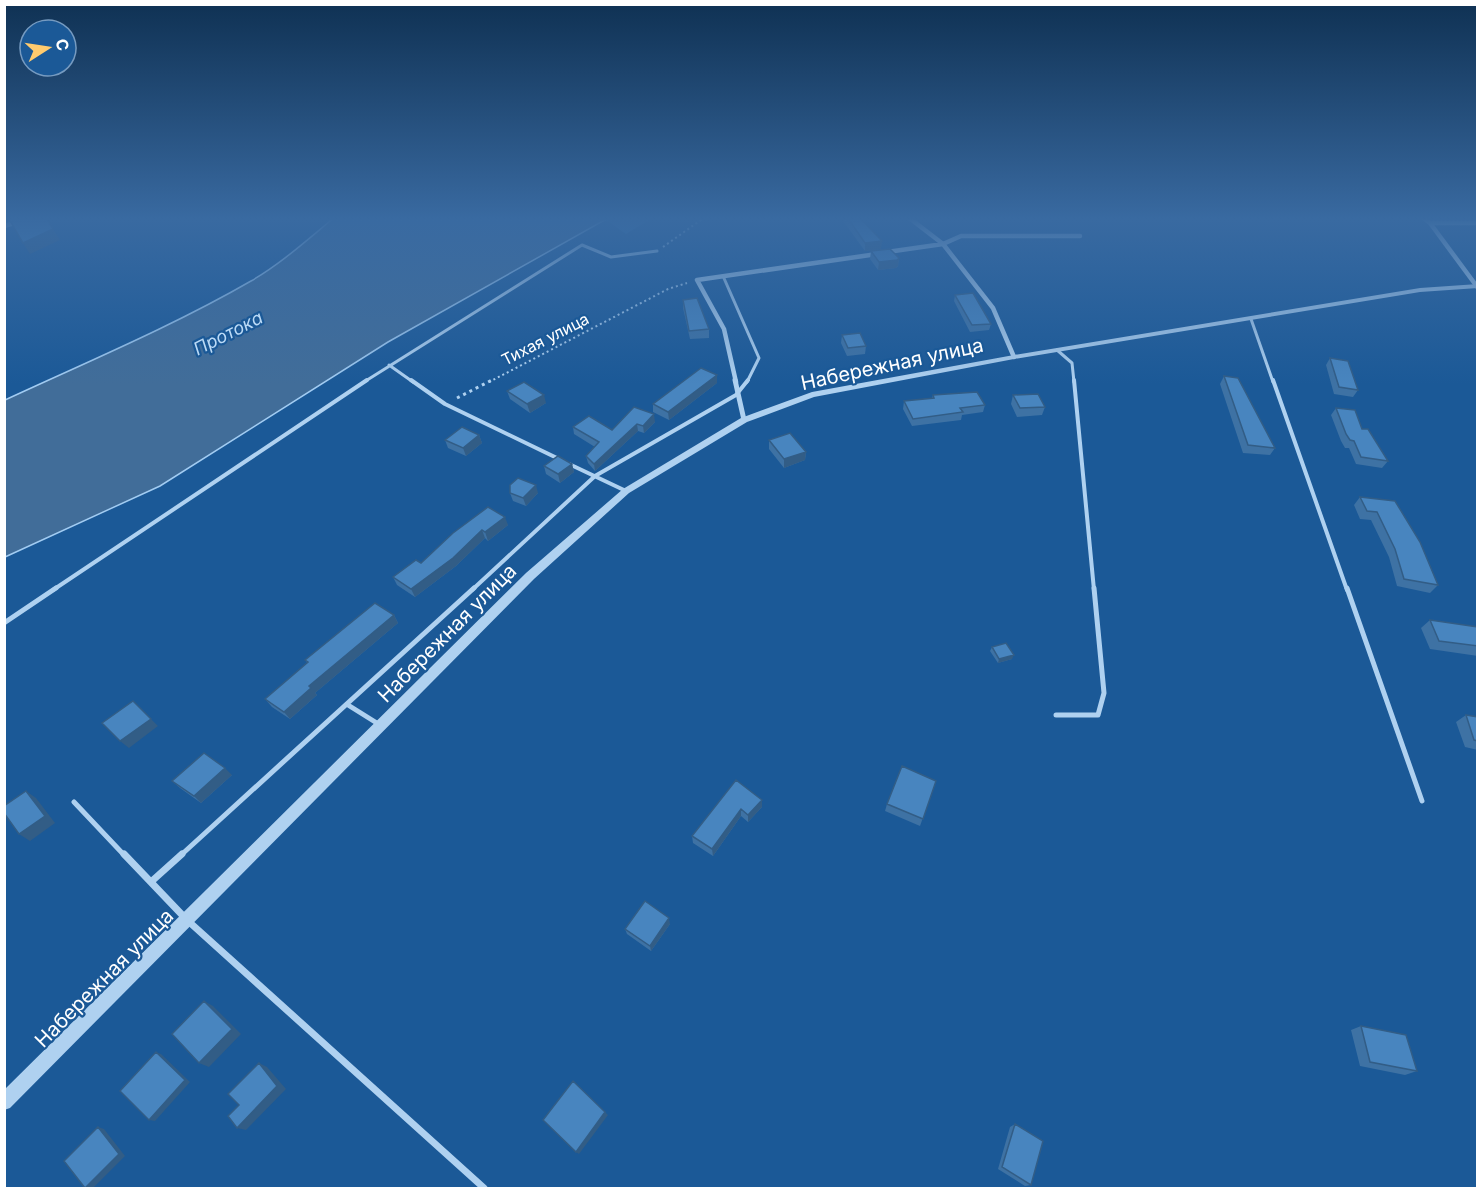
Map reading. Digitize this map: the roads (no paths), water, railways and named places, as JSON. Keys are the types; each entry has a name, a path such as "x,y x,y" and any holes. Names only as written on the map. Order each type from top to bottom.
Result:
{"street":[{"path":"744,420 736,395 735,371 723,327 697,280 746,273"},
{"name":"Набережная улица","path":"965,273 993,308 1014,357"},
{"name":"Набережная улица","path":"1467,273 1477,286"},
{"name":"Набережная улица","path":"4,1102 530,576 626,491 744,420 812,395 1014,357 1420,290 1477,286"}],"lane":[{"path":"4,623 389,365 537,273"},
{"path":"152,881 348,705 595,476 736,395 748,380 759,358 723,276"},
{"path":"1251,319 1422,801"},
{"path":"1056,715 1098,715 1104,693 1072,363 1057,350"},
{"path":"389,365 445,404 626,491"},
{"path":"348,705 380,725"},
{"path":"74,802 187,920 484,1188"}],"water":[{"name":"Протока","path":"263,273 511,273 388,342 160,486 5,557 5,400 130,343"}]}
